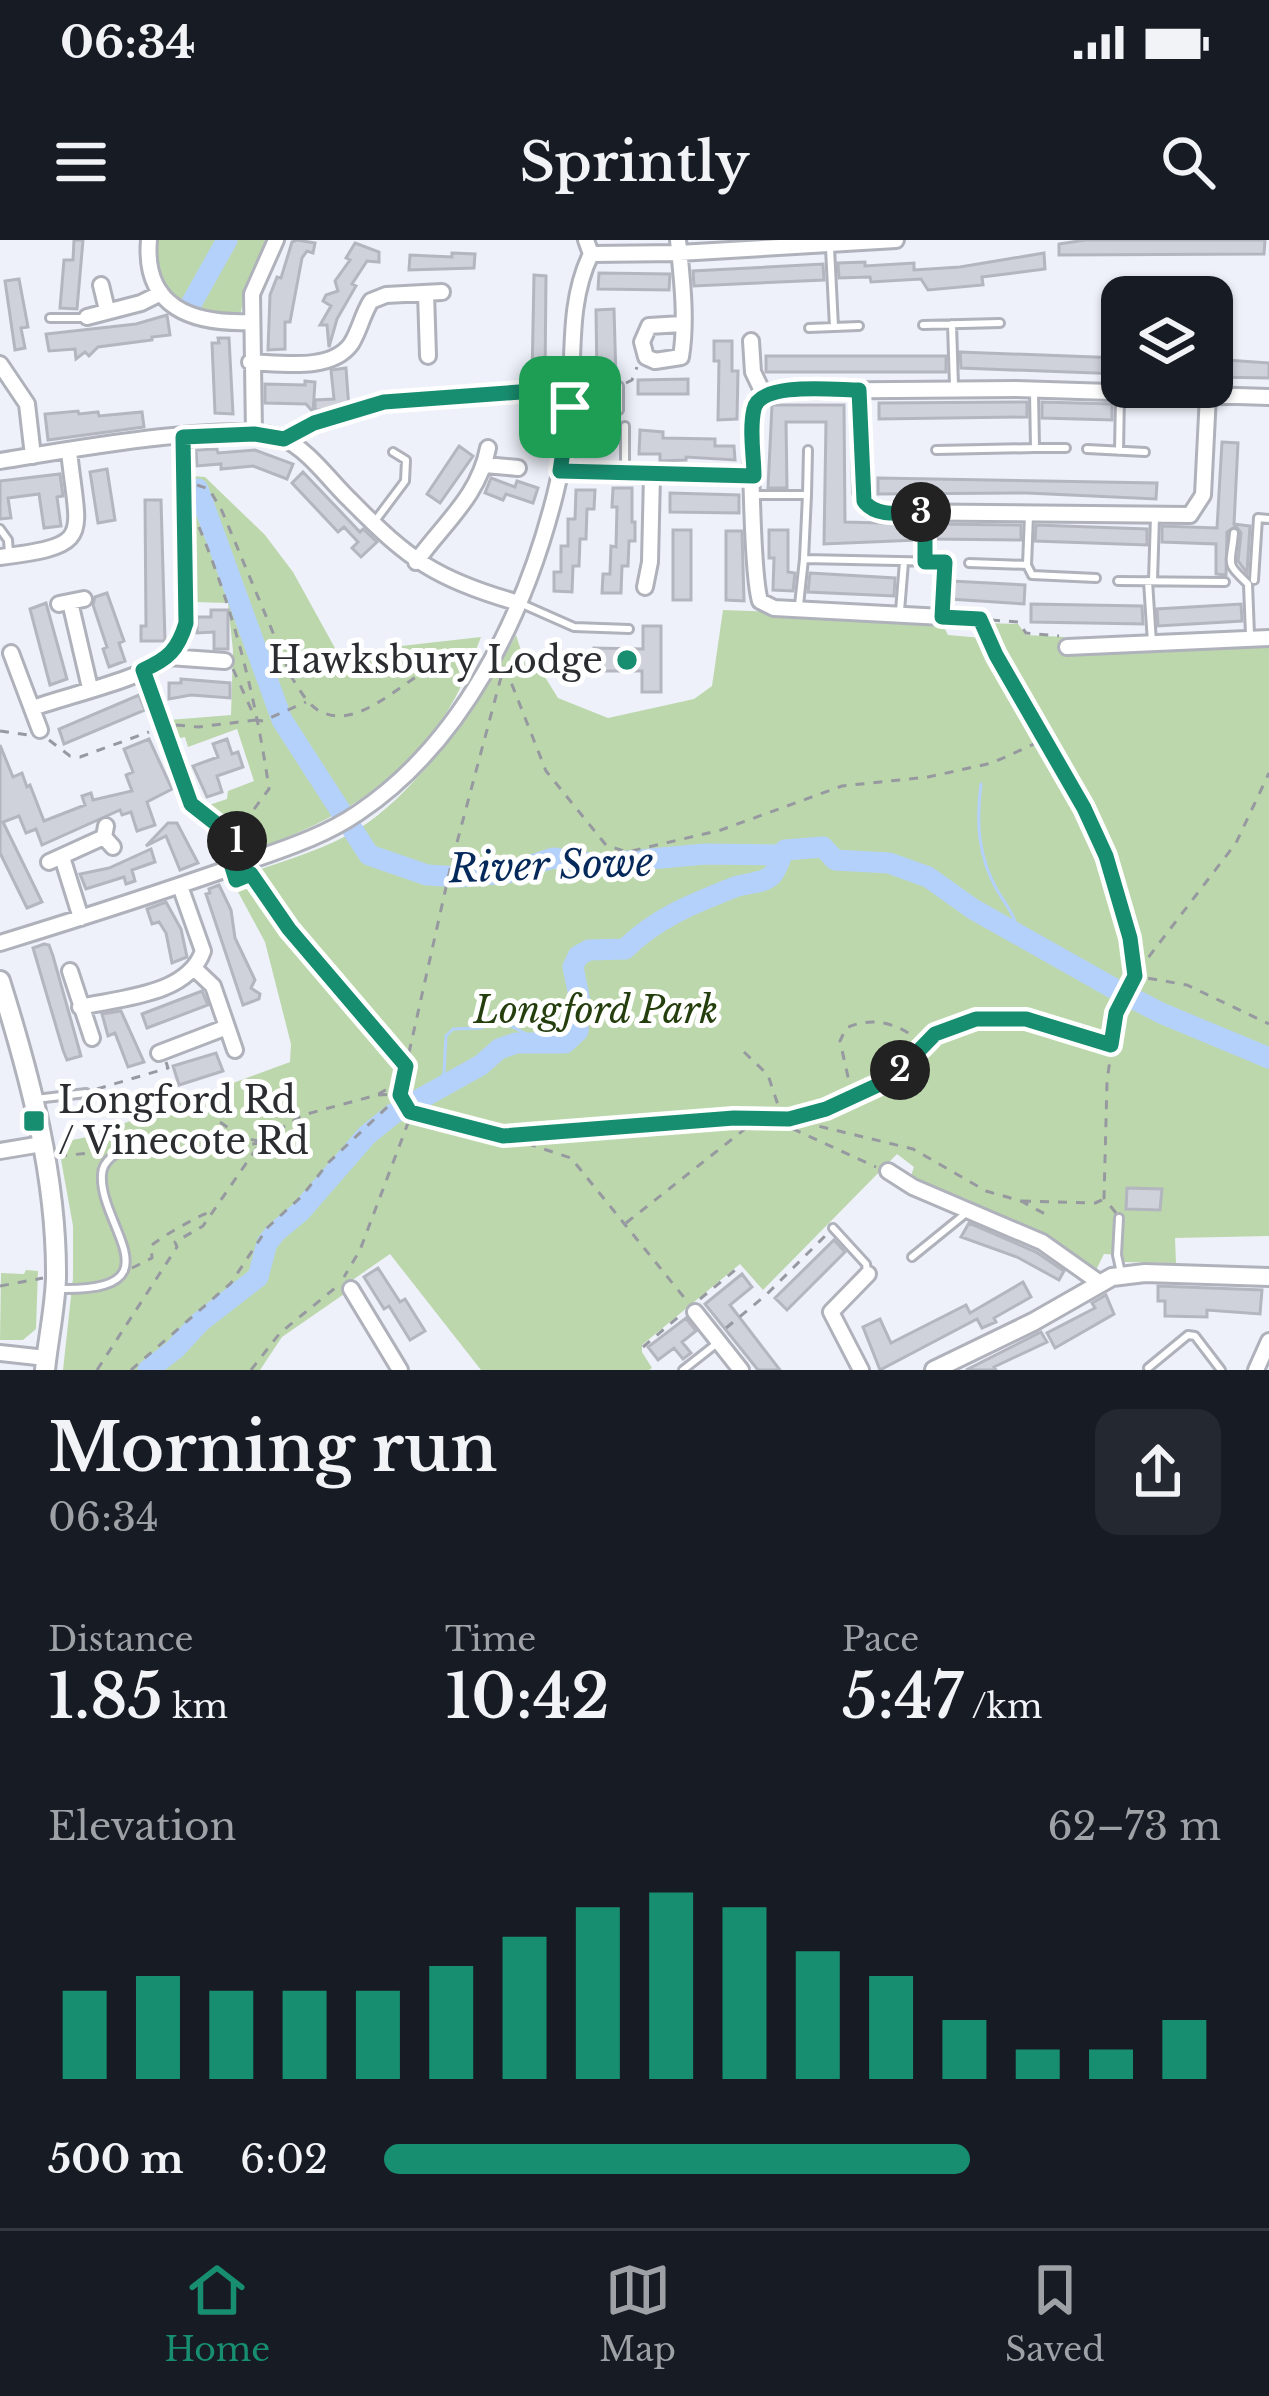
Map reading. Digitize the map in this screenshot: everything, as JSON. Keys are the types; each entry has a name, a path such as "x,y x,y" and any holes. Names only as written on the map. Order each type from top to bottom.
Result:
{"main road":[{"path":"0,981 35,1100 43,1151 55,1284 45,1364"}],"street":[{"path":"149,240 149,263 161,293 188,316 250,322"},
{"path":"254,434 250,322 255,282 276,240"},
{"path":"0,943 180,886 338,826 395,784 427,751 497,663 544,534 560,471 576,302 588,247 896,240"},
{"path":"679,246 682,324 681,357 655,361 646,357 642,342 649,326 682,324"},
{"path":"100,285 106,310"},
{"path":"250,362 329,360 354,340 371,301 386,295 434,292 428,356"},
{"path":"87,317 161,293"},
{"path":"751,341 752,372 764,395"},
{"path":"0,364 27,404 33,456"},
{"path":"859,390 864,501 879,512 1190,514 1201,503 1207,408"},
{"path":"980,619 774,608 760,601 754,409 764,395 774,391 1101,392"},
{"path":"1233,396 1269,398"},
{"path":"0,461 183,437 254,434 284,439 416,562 449,580 519,603"},
{"path":"33,708 143,670 169,657 180,642 186,623 183,437"},
{"path":"416,562 445,521 463,506 485,466 488,448"},
{"path":"5,557 61,548 71,538 77,526 69,451"},
{"path":"485,466 518,468"},
{"path":"560,471 754,476"},
{"path":"644,591 650,562 652,475"},
{"path":"71,602 90,688"},
{"path":"1067,647 1269,638"},
{"path":"11,653 40,730"},
{"path":"169,657 225,661"},
{"path":"143,670 191,804"},
{"path":"81,918 55,859 108,837"},
{"path":"80,1007 175,983 195,969 203,951 180,886"},
{"path":"195,969 212,986 235,1050"},
{"path":"70,971 92,1039"},
{"path":"164,1051 227,1028"},
{"path":"0,1151 43,1151"},
{"path":"888,1171 968,1212 1042,1242 1100,1283"},
{"path":"861,1370 831,1312 868,1274"},
{"path":"934,1370 1121,1275 1269,1277"},
{"path":"347,1286 386,1335 400,1370"},
{"path":"693,1309 741,1370"},
{"path":"1256,1370 1269,1341"},
{"path":"0,1353 45,1364"}],"lane":[{"path":"830,244 834,327"},
{"path":"50,318 75,321 87,317"},
{"path":"923,325 1000,323"},
{"path":"952,324 954,389"},
{"path":"809,328 859,326"},
{"path":"566,388 619,386 619,410"},
{"path":"1034,390 1035,448"},
{"path":"1119,451 1120,408"},
{"path":"625,426 625,474"},
{"path":"936,450 1066,448"},
{"path":"1087,449 1145,452"},
{"path":"799,609 808,450"},
{"path":"373,523 405,481 406,460 393,452"},
{"path":"754,495 807,495"},
{"path":"925,512 925,562"},
{"path":"1029,513 1027,565 1032,575 1096,578"},
{"path":"1152,645 1155,516"},
{"path":"1254,580 1258,518 1269,519"},
{"path":"0,529 8,540 5,557"},
{"path":"1234,533 1231,570 1247,584 1250,639"},
{"path":"804,559 945,562 942,617"},
{"path":"899,615 904,562"},
{"path":"969,562 1027,565"},
{"path":"1244,579 1269,581"},
{"path":"1118,581 1225,582"},
{"path":"519,603 574,627 629,629"},
{"path":"35,1100 86,1093"},
{"path":"55,1284 91,1288 122,1271 126,1245 102,1173 110,1158 127,1148"},
{"path":"912,1257 968,1212"},
{"path":"1119,1218 1121,1275"},
{"path":"833,1228 866,1264 868,1274"},
{"path":"1148,1368 1188,1335 1195,1336 1221,1370"},
{"path":"682,1370 717,1339"}],"path":[{"path":"619,386 632,380 646,357"},
{"path":"284,439 314,423 384,402 566,388"},
{"path":"184,481 209,490 222,511 268,627 308,701 325,715 348,714 417,679 439,660 475,652 497,663 546,770 606,845 627,852 721,830 842,786 928,777 992,763 1043,740"},
{"path":"184,515 196,521 229,602 250,676 269,789 243,824 240,850 228,854 236,880 251,874 289,929 406,1066"},
{"path":"980,619 1018,622 1026,633 1068,637 1067,647"},
{"path":"980,619 1106,856 1130,938 1133,978"},
{"path":"225,661 256,720"},
{"path":"497,663 402,1097 410,1112 571,1158 693,1309"},
{"path":"0,731 48,739 80,758 164,727 272,718 308,701"},
{"path":"1119,1218 1104,1198 1111,1045 1119,1005 1133,978 1236,843 1269,773"},
{"path":"191,804 238,841"},
{"path":"1133,978 1187,985 1269,1024"},
{"path":"786,1119 852,1097 899,1071 922,1045 956,1024 1026,1019 1111,1045"},
{"path":"852,1097 840,1041 846,1028 866,1022 895,1025 922,1045"},
{"path":"86,1093 168,1067 164,1051"},
{"path":"744,1052 768,1075 786,1119"},
{"path":"97,1370 177,1247 175,1241 203,1226 263,1142 303,1114 377,1095 406,1066"},
{"path":"377,1095 402,1097"},
{"path":"130,1370 231,1283 268,1227 402,1097"},
{"path":"251,1370 280,1333 347,1286 410,1112"},
{"path":"503,1136 734,1118 786,1119 914,1149 986,1191 1047,1215"},
{"path":"775,1119 888,1171"},
{"path":"625,1224 758,1120"},
{"path":"220,1122 241,1137 263,1142"},
{"path":"43,1151 101,1152 110,1158 263,1142"},
{"path":"1021,1202 1095,1203 1104,1198"},
{"path":"152,1258 151,1246 158,1238 178,1232 201,1213 210,1213"},
{"path":"717,1339 833,1228"},
{"path":"122,1271 152,1258"},
{"path":"152,1258 162,1265"},
{"path":"643,1347 740,1266"},
{"path":"0,1286 37,1277 55,1284"}],"green space":[{"path":"156,240 269,240 246,284 241,312 234,318 201,311 176,297 160,273"},
{"path":"192,476 205,477 265,535 293,572 341,659 392,647 481,637 451,705 429,737 379,786 320,822 219,862 200,808 227,799 228,791 254,781 237,729 188,747 185,737 176,739 169,720 231,715 233,651 228,603 193,602"},
{"name":"Longford Park","path":"723,610 805,613 808,618 941,621 948,635 982,638 986,623 1018,624 1026,635 1065,637 1063,654 1071,655 1269,644 1269,1236 1175,1238 1176,1263 1123,1262 1121,1255 1104,1254 1095,1272 1030,1228 910,1179 914,1167 897,1154 763,1290 740,1264 642,1345 649,1370 481,1370 390,1254 351,1281 347,1292 282,1337 260,1370 63,1370 73,1278 73,1226 58,1143 87,1137 290,1062 291,1044 265,942 231,879 329,844 382,812 448,740 516,635 526,666 545,677 558,698 608,718 694,699 712,686"},
{"path":"38,1271 36,1329 23,1340 0,1340 1,1273 24,1274"}],"building":[{"path":"74,240 83,240 77,309 60,308 64,260 73,260"},
{"path":"1265,240 1264,254 1059,255 1059,244"},
{"path":"292,242 315,243 313,253 307,251 302,258 290,322 285,322 285,349 268,350 270,295 277,277 281,278"},
{"path":"355,243 379,252 379,262 367,261 352,284 356,286 337,319 329,347 327,325 320,325 331,306 323,301 338,291 335,281"},
{"path":"452,253 475,254 474,268 409,270 410,255 452,257"},
{"path":"1044,253 1045,269 982,277 983,285 928,290 921,279 871,282 870,277 839,278 838,263 914,263 914,270"},
{"path":"823,264 824,280 694,286 693,271"},
{"path":"599,273 670,274 669,290 598,289"},
{"path":"534,275 546,276 545,378 532,378"},
{"path":"19,279 28,327 21,328 25,348 15,350 5,281"},
{"path":"614,309 616,379 597,379 596,310"},
{"path":"167,315 170,335 98,347 76,359 75,349 49,351 46,334 136,324"},
{"path":"218,338 229,338 233,414 215,413 212,343 219,343"},
{"path":"714,341 732,341 732,371 738,371 737,419 718,420 719,361 714,361"},
{"path":"960,352 1101,357 1101,373 961,368"},
{"path":"766,356 946,356 946,372 766,372"},
{"path":"1233,360 1269,363 1269,378 1233,377"},
{"path":"346,368 349,409 315,410 315,400 334,399 331,370"},
{"path":"688,379 688,394 638,394 638,380"},
{"path":"305,381 315,382 313,412 306,404 265,403 265,384 305,385"},
{"path":"1027,402 1027,417 879,419 879,403"},
{"path":"1042,402 1112,408 1112,420 1042,418"},
{"path":"772,405 844,405 845,522 917,524 917,540 824,544 826,422 786,422 787,488 768,488"},
{"path":"98,412 99,416 142,412 144,427 48,440 45,414"},
{"path":"640,430 663,432 663,438 715,439 715,446 734,446 735,460 686,457 660,461 660,454 639,454"},
{"path":"1222,442 1238,443 1234,524 1250,526 1247,573 1238,561 1241,533 1236,526 1227,532 1226,575 1216,574 1216,544 1162,542 1162,526 1217,528"},
{"path":"459,446 473,456 440,503 427,494"},
{"path":"217,449 218,453 255,450 293,464 287,479 253,466 197,466 196,450"},
{"path":"107,469 115,520 98,523 90,472"},
{"path":"303,472 360,532 363,529 377,542 361,557 352,548 358,542 344,527 338,532 292,483"},
{"path":"60,474 61,526 44,528 39,494 8,498 11,518 0,519 0,481"},
{"path":"491,478 515,487 517,481 538,488 533,503 485,493"},
{"path":"878,478 1157,483 1156,499 1027,493 878,494"},
{"path":"613,488 632,488 635,541 629,541 628,566 622,566 621,593 602,593 603,574 610,574 611,546 616,547"},
{"path":"576,490 595,490 594,509 587,509 586,539 580,539 572,592 554,591 554,572 561,572 561,546 568,546 568,519 575,519"},
{"path":"670,493 739,495 739,513 670,512"},
{"path":"145,500 161,500 165,641 141,641 141,626 146,626"},
{"path":"932,524 1021,525 1021,540 932,539"},
{"path":"1036,525 1147,529 1147,545 1035,541"},
{"path":"673,530 691,530 691,600 673,600"},
{"path":"769,530 788,530 793,591 773,590"},
{"path":"726,531 742,531 744,601 726,600"},
{"path":"810,573 895,578 894,596 808,592"},
{"path":"951,581 1025,585 1024,604 950,599"},
{"path":"107,593 124,641 119,643 125,661 109,667 93,605 95,597"},
{"path":"46,603 67,679 50,685 30,609"},
{"path":"1031,604 1142,606 1143,624 1031,622"},
{"path":"1241,604 1242,621 1158,626 1157,609"},
{"path":"211,610 228,610 228,649 214,649 214,632 197,633 197,617 211,617"},
{"name":"Hawksbury Lodge","path":"643,626 661,626 661,692 642,692 642,671 594,671 594,648 643,649"},
{"path":"181,679 230,683 230,698 191,695 169,699 169,683 181,683"},
{"path":"139,695 145,710 64,744 59,729"},
{"path":"149,739 172,789 147,802 155,825 137,831 131,812 122,815 120,810 42,845 36,829 26,833 19,816 3,822 42,902 27,908 0,853 0,745 13,777 22,773 27,787 30,785 44,821 85,805 82,796 91,793 93,800 132,791 126,775 133,772 124,749"},
{"path":"227,739 243,767 217,776 222,792 207,797 193,766 218,757 213,744"},
{"path":"168,823 177,823 198,863 180,870 166,836 146,846"},
{"path":"151,849 155,862 132,870 135,881 126,884 124,877 86,889 80,874 109,868"},
{"path":"219,885 231,910 235,938 255,980 251,988 260,994 259,999 243,1005 206,894"},
{"path":"166,902 181,929 187,957 172,963 166,933 159,922 152,924 147,909"},
{"path":"44,944 53,956 81,1056 67,1060 33,948"},
{"path":"202,991 208,1005 147,1028 142,1014"},
{"path":"121,1011 144,1062 128,1067 115,1033 108,1036 102,1014"},
{"path":"216,1053 223,1071 179,1085 173,1066"},
{"path":"1127,1188 1162,1189 1160,1210 1126,1209"},
{"path":"969,1223 1036,1252 1064,1271 1059,1280 1017,1257 961,1237"},
{"path":"834,1240 845,1252 787,1310 775,1298"},
{"path":"378,1268 425,1331 410,1340 364,1277"},
{"path":"742,1274 752,1287 730,1305 780,1370 758,1370 705,1304"},
{"path":"1023,1282 1031,1297 994,1318 996,1322 982,1328 977,1319 880,1370 863,1327 880,1319 891,1343 966,1305 970,1313"},
{"path":"1158,1286 1262,1290 1260,1314 1207,1310 1207,1317 1165,1316"},
{"path":"1106,1295 1114,1314 1055,1348 1047,1333 1095,1308 1092,1303"},
{"path":"686,1318 696,1331 682,1342 691,1353 683,1359 674,1348 658,1360 648,1347"},
{"path":"1041,1332 1047,1342 994,1367 996,1370 966,1370"}],"waterway":[{"name":"River Sowe","path":"190,306 227,240"},
{"name":"River Sowe","path":"198,489 282,720 369,855 427,875 459,877 507,873 553,858 596,864 705,854 780,855"},
{"path":"981,784 982,852 1018,934"},
{"name":"River Sowe","path":"148,1370 258,1277 267,1243 276,1232 300,1212 367,1135 393,1114 481,1065 499,1049 516,1043 565,1043 578,1031 580,1001 573,967 578,956 589,950 625,949 676,912 768,878 785,850 823,847 835,860 889,863 928,877 973,909 1113,988 1269,1058"},
{"path":"438,1086 444,1073 446,1036 453,1029 481,1028 500,1020 541,1042"}],"place":[{"name":"Hawksbury Lodge","path":"627,660"},
{"name":"Longford Rd / Vinecote Rd","path":"34,1121"}],"route":[{"path":"561,389 562,407 570,407 560,471 754,476 754,409 766,393 859,390 864,501 879,512 925,512 925,562 945,562 942,617 980,619 1106,856 1134,954 1135,976 1116,1013 1111,1045 1026,1019 976,1019 935,1034 878,1085 826,1109 789,1119 734,1118 503,1136 410,1112 400,1095 406,1066 272,908 251,874 236,880 228,854 240,850 238,841 191,804 143,670 169,657 186,623 183,437 254,434 284,439 314,423 417,397 561,389"}]}
